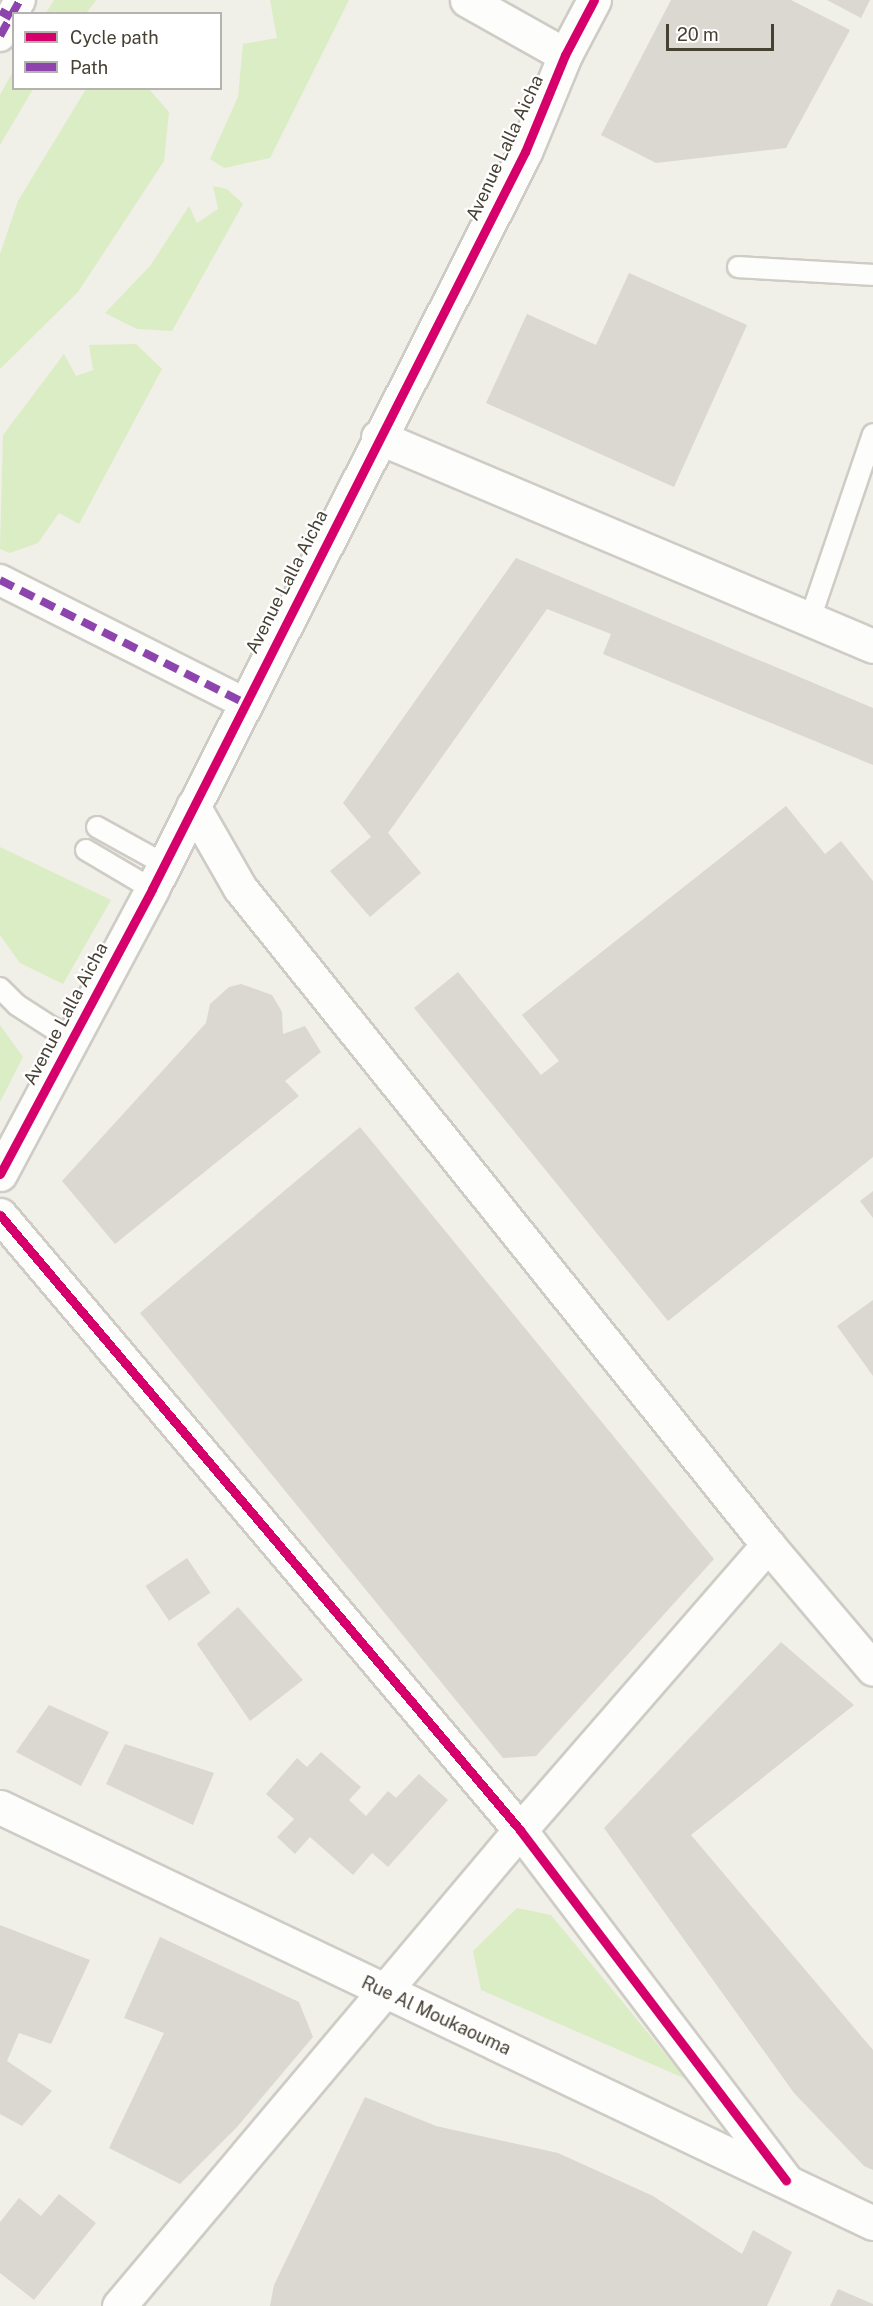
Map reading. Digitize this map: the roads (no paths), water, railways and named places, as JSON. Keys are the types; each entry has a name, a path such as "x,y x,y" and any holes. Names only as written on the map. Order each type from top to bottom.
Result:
{"street":[{"path":"467,0 565,55"},
{"name":"Avenue Lalla Aicha","path":"0,1174 158,876 378,437 525,152 565,55 594,0"},
{"path":"378,437 873,646"},
{"path":"0,580 244,703"},
{"path":"193,806 240,888 768,1545 873,1669"},
{"path":"0,1215 520,1830 786,2181"},
{"path":"119,2306 386,1993 520,1830 768,1545"},
{"name":"Rue Al Moukaouma","path":"0,1807 386,1993 873,2223"}],"lane":[{"path":"738,267 873,274"},
{"path":"810,619 873,434"},
{"path":"97,827 158,876"},
{"path":"86,850 158,876"},
{"path":"0,988 17,1005 71,1040"}]}
